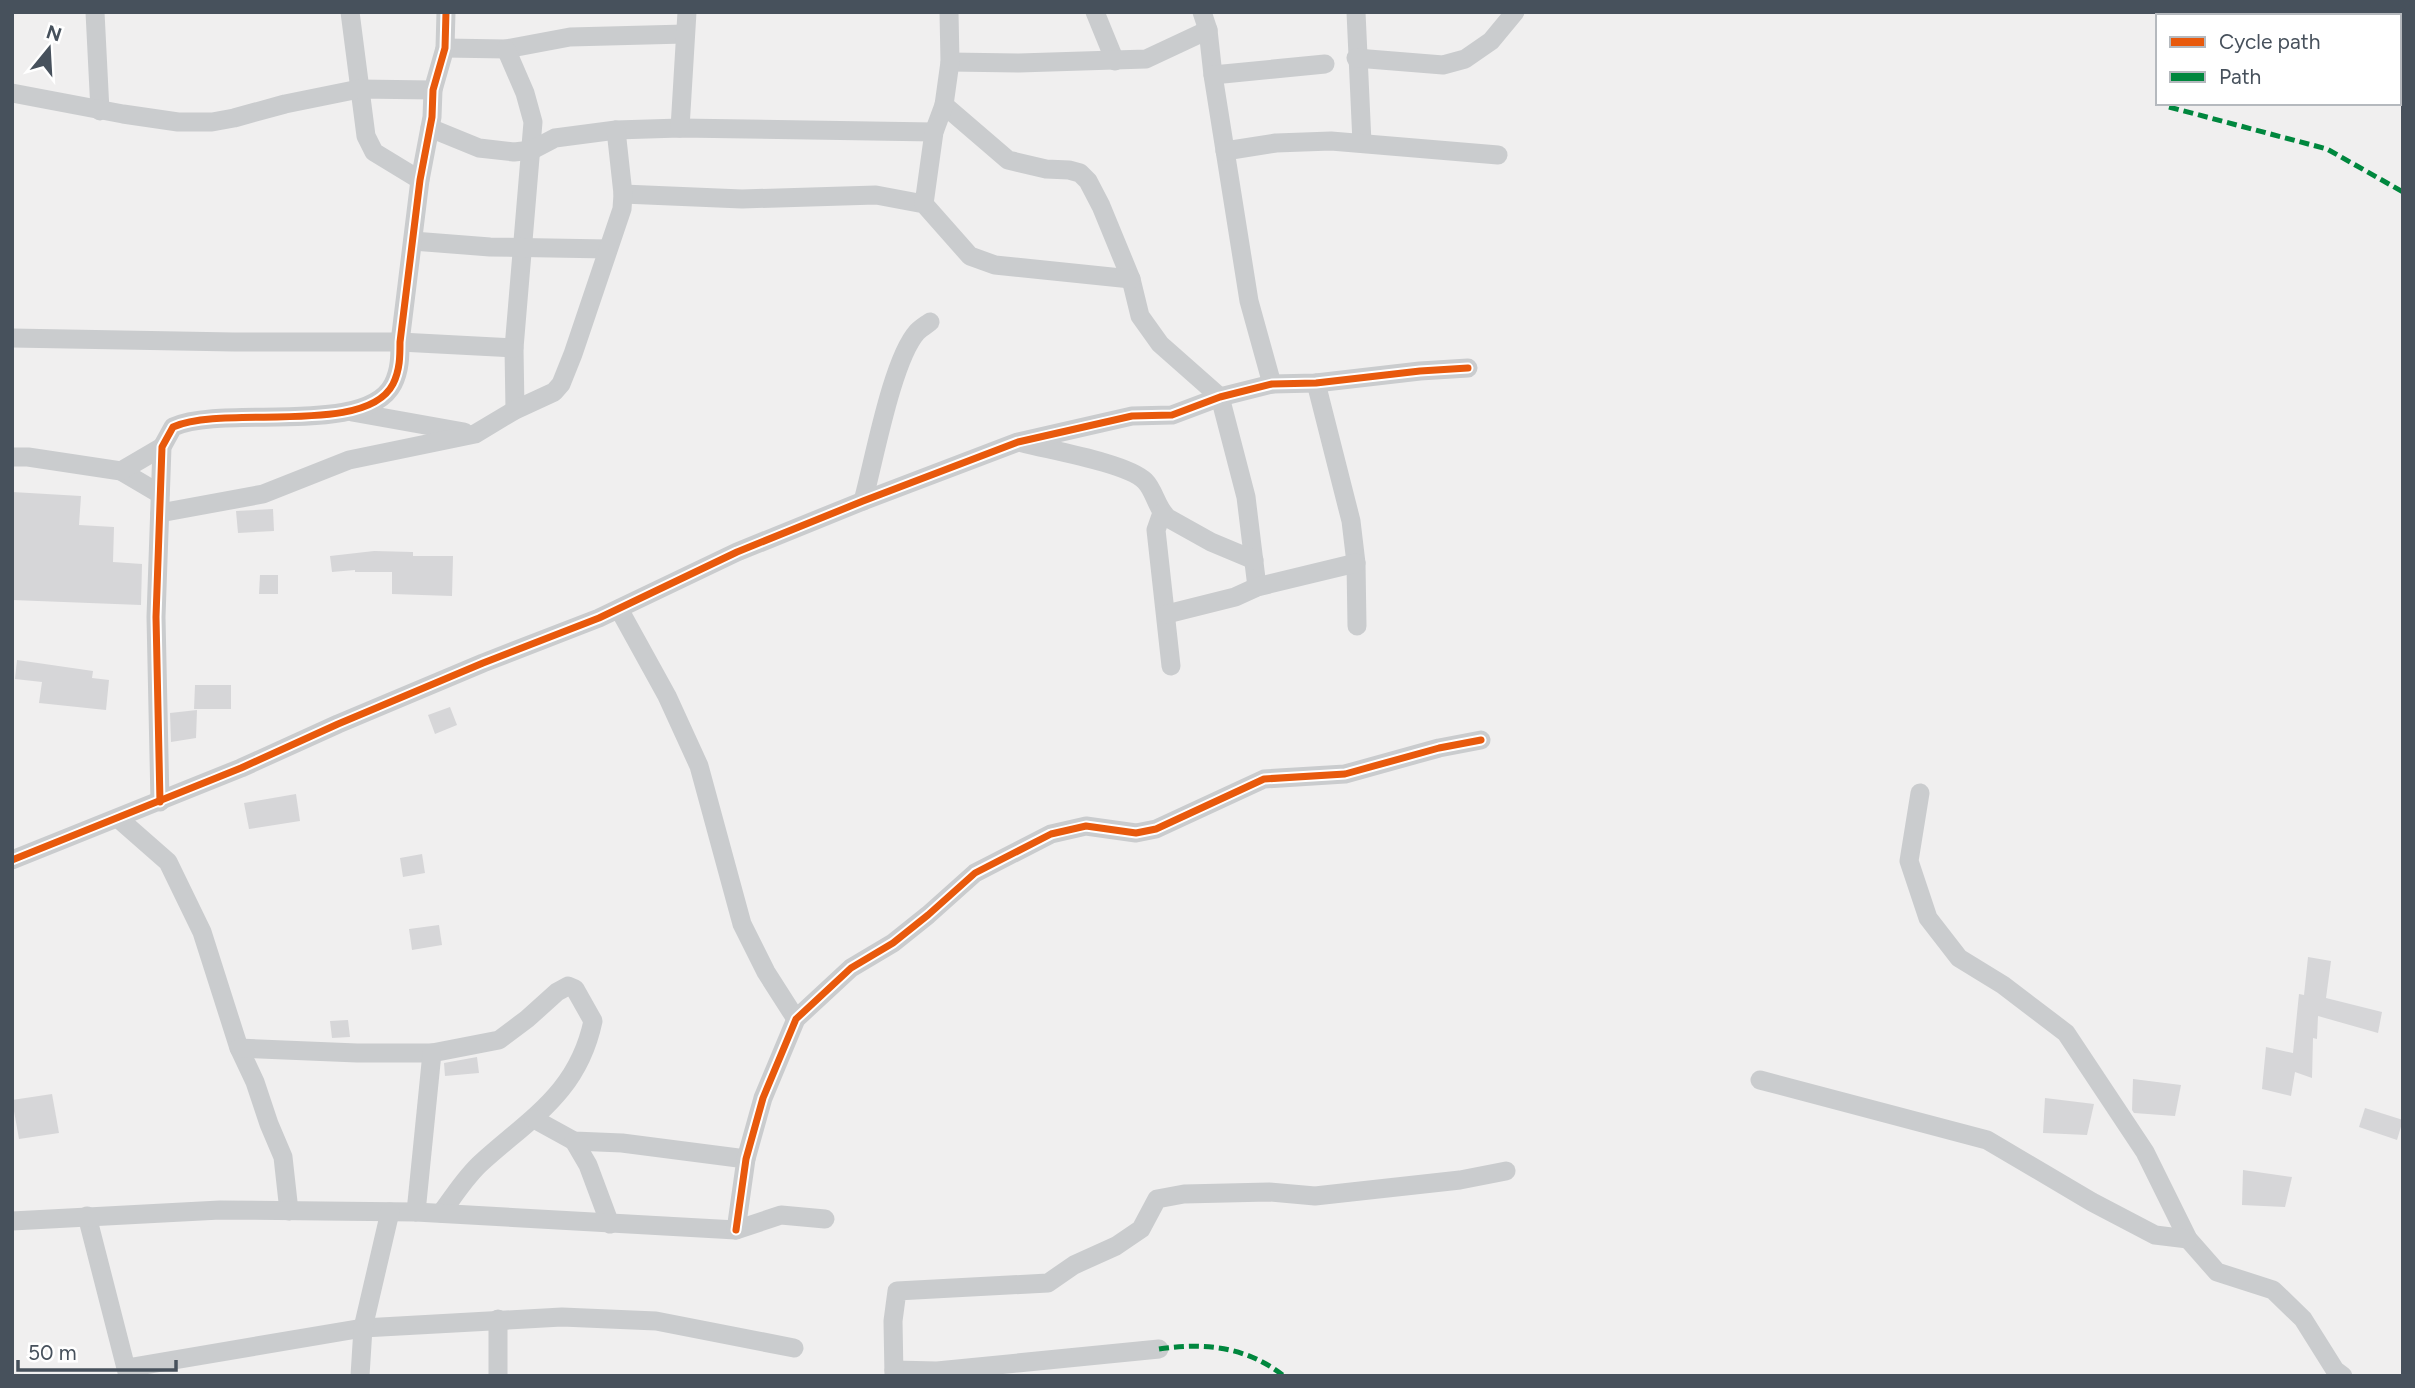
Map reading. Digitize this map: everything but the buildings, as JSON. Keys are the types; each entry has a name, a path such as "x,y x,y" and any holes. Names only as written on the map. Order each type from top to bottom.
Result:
{"street":[{"path":"95,12 100,111"},
{"path":"350,12 366,136 374,152 420,180"},
{"path":"352,412 370,405 384,395 393,385 400,365 400,342 420,180 430,128 433,90 445,48 446,12"},
{"path":"680,128 687,12"},
{"path":"924,204 934,132 944,105 950,62 949,12"},
{"path":"1095,12 1115,61"},
{"path":"1356,12 1362,144"},
{"path":"1356,58 1443,65 1465,59 1491,41 1515,12"},
{"path":"950,62 1146,59 1205,21 1249,302 1272,384"},
{"path":"445,48 506,49 570,37 685,34"},
{"path":"506,49 525,93 533,122 514,348 515,410"},
{"path":"1213,75 1325,64"},
{"path":"12,93 100,111 178,122 212,122 359,89 433,90"},
{"path":"944,105 1008,160 1080,173 1088,181 1101,206 1130,279 1140,316 1160,344 1220,397 1246,497 1257,587"},
{"path":"430,128 479,148 514,152 532,150 555,138 616,130 680,128 934,132"},
{"path":"12,457 121,471 160,503 263,494 349,460 475,433 554,392 561,384 573,354 622,209 623,194 616,130"},
{"path":"1225,150 1331,141 1498,155"},
{"path":"623,194 742,199 876,195 924,204 970,256 995,265 1130,279"},
{"path":"414,242 608,249"},
{"path":"863,501 902,360 916,333 930,322"},
{"path":"12,338 400,342 514,348"},
{"path":"12,860 119,819 386,704 619,609 737,552 1018,442 1132,415 1172,415 1220,397 1272,384 1316,383 1468,368"},
{"path":"1316,383 1351,521 1356,563 1357,626"},
{"path":"160,802 156,617 162,447 173,427 187,421 213,417 352,412 475,433"},
{"path":"1018,442 1138,475 1145,481 1162,513 1211,542 1254,560"},
{"path":"121,471 162,447"},
{"path":"1162,513 1156,530 1171,666"},
{"path":"1167,614 1235,597 1257,587 1356,563"},
{"path":"619,609 667,696 699,766 742,924 766,971 796,1019"},
{"path":"736,1230 746,1159 763,1098 796,1019 851,968 902,936 975,873 1051,834 1086,826 1136,833 1146,831 1218,802 1264,779 1345,774 1439,748 1481,740"},
{"path":"1920,793 1909,861 1928,918 1959,958 2003,985 2066,1033 2145,1152 2188,1239 2217,1272 2273,1290 2303,1319 2335,1370 2343,1376"},
{"path":"119,819 168,862 202,932 239,1048 255,1082 283,1157 289,1211"},
{"path":"239,1048 432,1053 499,1040 557,992 568,986 575,989 593,1021 588,1046 567,1085 534,1119 480,1164 441,1213"},
{"path":"416,1212 432,1053"},
{"path":"1760,1080 1987,1140 2092,1202 2155,1235 2188,1239"},
{"path":"534,1119 573,1141 622,1143 746,1159"},
{"path":"573,1141 588,1165 610,1224"},
{"path":"1159,1349 894,1373 893,1321 897,1291 1048,1283 1074,1265 1116,1246 1141,1229 1157,1199 1184,1194 1269,1192 1315,1196 1460,1180 1506,1171"},
{"path":"15,1217 220,1210 416,1212 736,1230 781,1215 825,1219"},
{"path":"359,1376 363,1328 390,1212"},
{"path":"87,1216 127,1372 171,1368 363,1328 498,1319 562,1317 656,1321 794,1348"},
{"path":"498,1319 498,1376"}],"marked path":[{"path":"2169,107 2327,149 2403,192"},
{"path":"1159,1349 1193,1346 1225,1349 1255,1359 1284,1376"}],"cycle path":[{"path":"160,802 156,617 162,447 173,427 226,418 325,415 355,410 378,400 393,384 399,363 420,180 432,117 433,90 445,48 446,12"},
{"path":"12,860 241,768 483,663 599,618 737,552 1018,442 1132,416 1172,415 1220,397 1272,384 1316,383 1468,368"},
{"path":"736,1230 746,1159 763,1098 796,1019 851,968 893,943 975,873 1051,834 1086,826 1136,833 1156,829 1264,779 1345,774 1439,748 1481,740"}]}
